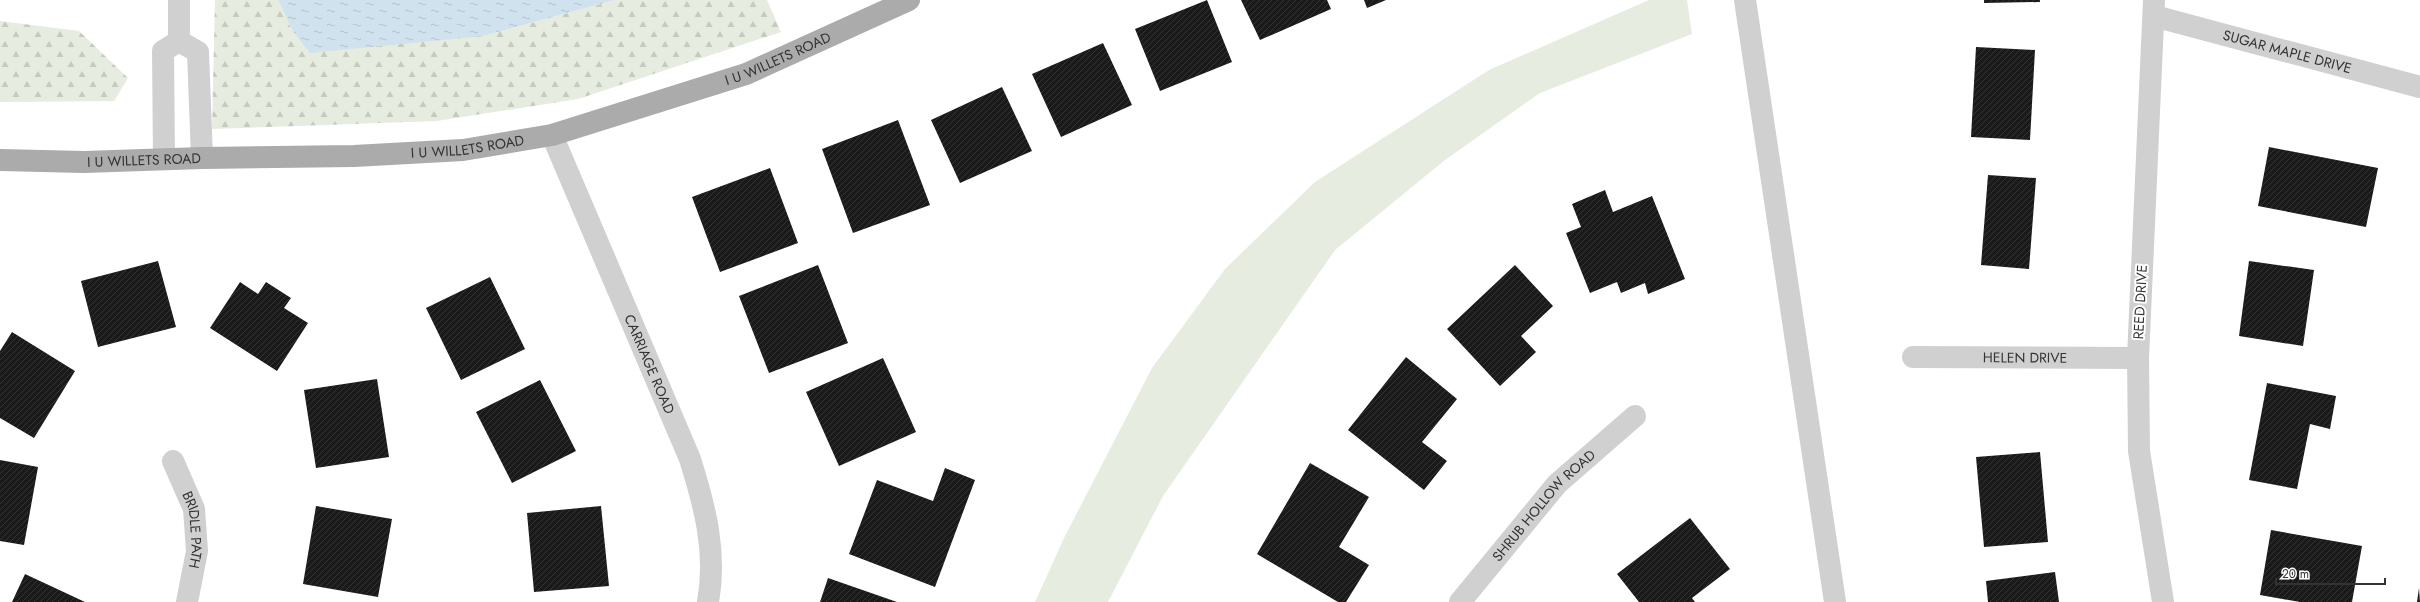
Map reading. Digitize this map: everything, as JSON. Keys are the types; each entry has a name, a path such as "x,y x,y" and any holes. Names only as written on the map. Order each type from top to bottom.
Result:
{"main road":[{"name":"I U WILLETS ROAD","path":"0,160 84,162 202,158 354,156 463,150 552,135 746,74 909,0"}],"street":[{"path":"179,0 179,41"},
{"path":"1745,0 1835,602"},
{"name":"SUGAR MAPLE DRIVE","path":"2154,8 2420,88"},
{"name":"REED DRIVE","path":"2154,8 2138,358 2139,451 2163,602"},
{"path":"179,41 198,52 202,158"},
{"path":"164,159 163,51 179,41"},
{"name":"CARRIAGE ROAD","path":"552,135 690,459 706,509 712,577 708,602"},
{"name":"HELEN DRIVE","path":"1913,357 2138,358"},
{"name":"SHRUB HOLLOW ROAD","path":"1460,602 1557,484 1635,416"},
{"name":"BRIDLE PATH","path":"173,461 194,509 197,551 187,602"}],"green space":[{"path":"215,0 278,0 292,30 483,36 615,0 767,0 781,32 578,99 437,121 212,129"},
{"path":"1649,0 1687,0 1692,34 1540,93 1445,160 1335,250 1163,496 1108,602 1035,602 1064,538 1152,368 1225,269 1315,182 1489,70"},
{"path":"0,21 79,31 128,78 114,101 0,102"}],"water":[{"path":"278,0 615,0 483,36 310,53 292,30"}],"building":[{"path":"1207,0 1232,62 1160,91 1135,29"},
{"path":"1241,0 1327,0 1331,9 1260,40"},
{"path":"1364,0 1386,0 1367,8"},
{"path":"1984,0 2040,0 2040,2 1984,3"},
{"path":"1103,43 1132,105 1061,137 1032,74"},
{"path":"1976,47 2035,50 2030,140 1971,137"},
{"path":"1002,87 1032,151 960,183 931,120"},
{"path":"898,120 930,205 853,233 822,149"},
{"path":"2269,147 2378,168 2366,227 2258,206"},
{"path":"770,168 798,243 720,272 692,197"},
{"path":"1988,175 2036,178 2029,269 1981,265"},
{"path":"1605,190 1613,212 1652,196 1685,279 1648,294 1645,283 1621,293 1617,282 1590,293 1566,233 1581,227 1572,204"},
{"path":"158,261 176,327 98,347 81,281"},
{"path":"2249,261 2314,270 2303,346 2239,336"},
{"path":"818,265 848,343 769,373 739,296"},
{"path":"1515,265 1553,306 1521,336 1536,352 1500,386 1447,329"},
{"path":"490,277 525,349 461,380 426,308"},
{"path":"240,282 258,294 266,282 291,298 284,308 308,323 277,371 210,328"},
{"path":"12,332 75,371 34,438 0,418 0,351"},
{"path":"1406,357 1457,399 1422,442 1447,461 1424,490 1348,430"},
{"path":"883,358 916,432 839,466 806,392"},
{"path":"377,379 389,457 316,468 304,390"},
{"path":"540,380 576,451 512,483 476,412"},
{"path":"2267,383 2336,396 2330,429 2310,424 2297,489 2249,480"},
{"path":"2040,452 2048,542 1984,547 1976,457"},
{"path":"0,460 38,467 24,545 0,541"},
{"path":"1310,463 1369,497 1339,547 1369,565 1346,602 1338,602 1257,554"},
{"path":"945,468 975,480 935,587 849,554 877,480 933,501"},
{"path":"316,506 392,519 378,597 303,584"},
{"path":"601,506 609,586 534,592 527,513"},
{"path":"1690,518 1730,569 1692,598 1695,602 1639,602 1617,574"},
{"path":"2271,530 2362,546 2352,602 2300,602 2260,595"},
{"path":"2055,572 2059,602 1988,602 1986,581"},
{"path":"25,574 85,602 12,602"},
{"path":"828,578 897,602 820,602"},
{"path":"2419,588 2420,602 2417,602"}]}
